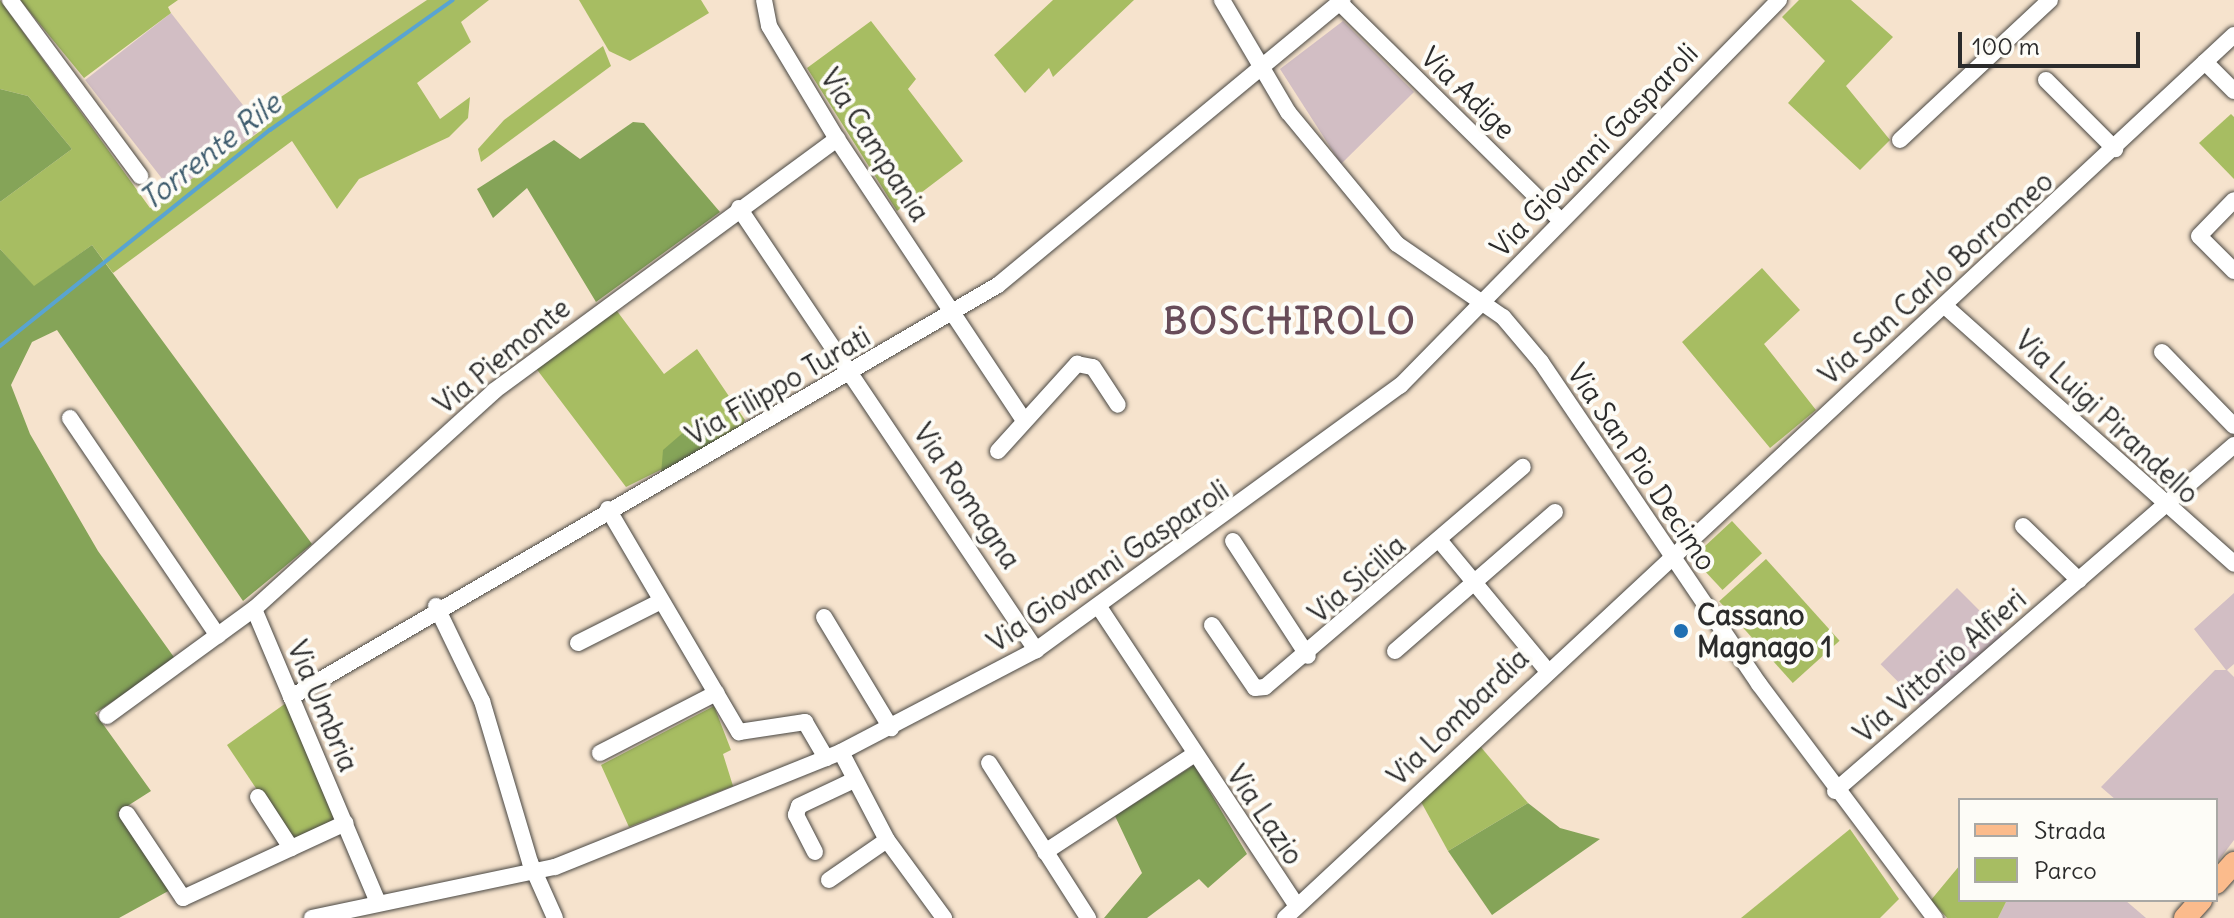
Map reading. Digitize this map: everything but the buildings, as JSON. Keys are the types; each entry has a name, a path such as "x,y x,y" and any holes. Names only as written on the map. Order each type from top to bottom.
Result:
{"main road":[{"path":"2218,881 2234,863"},
{"path":"2185,918 2199,902"}],"street":[{"path":"10,0 140,176"},
{"name":"Via Campania","path":"764,0 769,26 837,139 956,312 1024,420"},
{"path":"1222,0 1261,74"},
{"name":"Via Giovanni Gasparoli","path":"317,917 378,902 537,872 833,755 891,728 1036,650 1388,395 1779,0"},
{"path":"1900,140 2050,0"},
{"name":"Via Filippo Turati","path":"291,697 436,606 956,312 1261,74 1342,1"},
{"name":"Via Adige","path":"1342,1 1561,221"},
{"name":"Via San Carlo Borromeo","path":"1669,555 1946,307 2234,35"},
{"path":"2205,62 2234,91"},
{"name":"Via San Pio Decimo","path":"1261,74 1397,244 1503,317 1835,791 1935,918"},
{"path":"2046,80 2115,149"},
{"name":"Via Piemonte","path":"107,716 254,609 494,391 739,208 837,139"},
{"path":"2234,200 2199,236 2234,271"},
{"name":"Via Romagna","path":"739,208 1036,650"},
{"name":"Via Luigi Pirandello","path":"1946,307 2164,507 2234,564"},
{"path":"2162,352 2234,426"},
{"path":"998,451 1024,420 1086,362 1118,405"},
{"path":"70,418 218,636"},
{"name":"Via Vittorio Alfieri","path":"1835,791 2234,445"},
{"name":"Via Sicilia","path":"1212,625 1255,688 1308,656 1523,467"},
{"path":"608,509 744,737 805,722 854,780 887,840 944,918"},
{"path":"1395,651 1555,512"},
{"path":"2023,526 2079,580"},
{"name":"Via Sicilia","path":"1233,541 1308,656"},
{"name":"Via Sicilia","path":"1440,541 1546,669"},
{"name":"Via Lombardia","path":"1285,918 1295,903 1669,555"},
{"path":"578,643 661,601"},
{"path":"436,606 482,701 555,918"},
{"name":"Via Lazio","path":"1099,607 1193,755 1295,903"},
{"name":"Via Umbria","path":"254,609 378,902"},
{"path":"824,617 891,728"},
{"path":"600,753 716,693"},
{"name":"Via Lazio","path":"1045,852 1193,755"},
{"path":"989,763 1088,918"},
{"path":"815,852 796,815 799,806 854,780"},
{"path":"258,797 291,848"},
{"path":"127,814 183,898 345,823"},
{"path":"829,880 887,840"}],"shaded area":[{"path":"171,13 262,129 176,196 85,80"},
{"path":"1343,21 1414,92 1341,164 1280,69"},
{"path":"1957,588 2004,635 1927,711 1881,664"},
{"path":"2234,593 2234,664 2227,670 2234,677 2234,840 2218,861 2218,798 2114,798 2101,787 2215,670 2226,670 2194,629"},
{"path":"2006,902 2127,902 2146,918 1998,918"}],"green space":[{"path":"0,0 150,208 262,130 252,116 427,0 489,0 461,22 471,42 417,83 440,119 470,97 468,118 449,137 359,179 337,209 292,141 113,273 92,245 34,287 0,249 0,202 72,149 28,96 0,89"},
{"path":"20,0 178,0 168,7 171,13 84,78"},
{"path":"579,0 701,0 709,13 630,61 609,51"},
{"path":"1053,0 1134,0 1053,77 1049,68 1025,93 994,55"},
{"path":"1799,0 1851,0 1893,37 1846,86 1890,140 1860,170 1788,103 1825,61 1782,17"},
{"path":"871,21 916,79 908,89 963,161 897,211 807,68"},
{"path":"603,46 611,66 481,162 478,149 504,120"},
{"path":"0,89 28,96 72,149 0,202"},
{"path":"2231,114 2234,117 2234,179 2199,143"},
{"path":"633,122 644,123 720,212 596,302 527,188 493,218 477,189 554,140 580,159"},
{"path":"92,245 312,544 243,601 57,330 32,342 11,385 30,434 98,551 176,660 95,713 151,791 118,812 172,889 119,918 0,918 0,249 34,286"},
{"path":"1762,268 1800,310 1764,344 1816,410 1770,448 1682,342"},
{"path":"614,307 664,374 697,349 745,420 741,430 626,487 535,367"},
{"path":"693,424 721,443 661,475 663,450"},
{"path":"1732,521 1762,553 1723,590 1693,558"},
{"path":"1766,559 1840,641 1793,683 1719,601"},
{"path":"286,703 336,821 292,842 227,745"},
{"path":"714,706 731,750 723,754 733,786 629,827 601,765"},
{"path":"1480,746 1528,803 1448,851 1420,800"},
{"path":"1194,765 1247,854 1208,888 1199,879 1147,918 1104,918 1142,873 1115,816"},
{"path":"1528,803 1560,828 1600,839 1492,915 1448,851"},
{"path":"1850,829 1899,899 1880,918 1741,918"},
{"path":"1958,867 1958,902 2006,902 1998,918 1947,918 1931,900"}],"waterway":[{"name":"Torrente Rile","path":"0,346 270,130 453,0"}],"place":[{"name":"Cassano Magnago 1","path":"1681,631"}],"district":[{"name":"BOSCHIROLO","path":"1290,322"}]}
